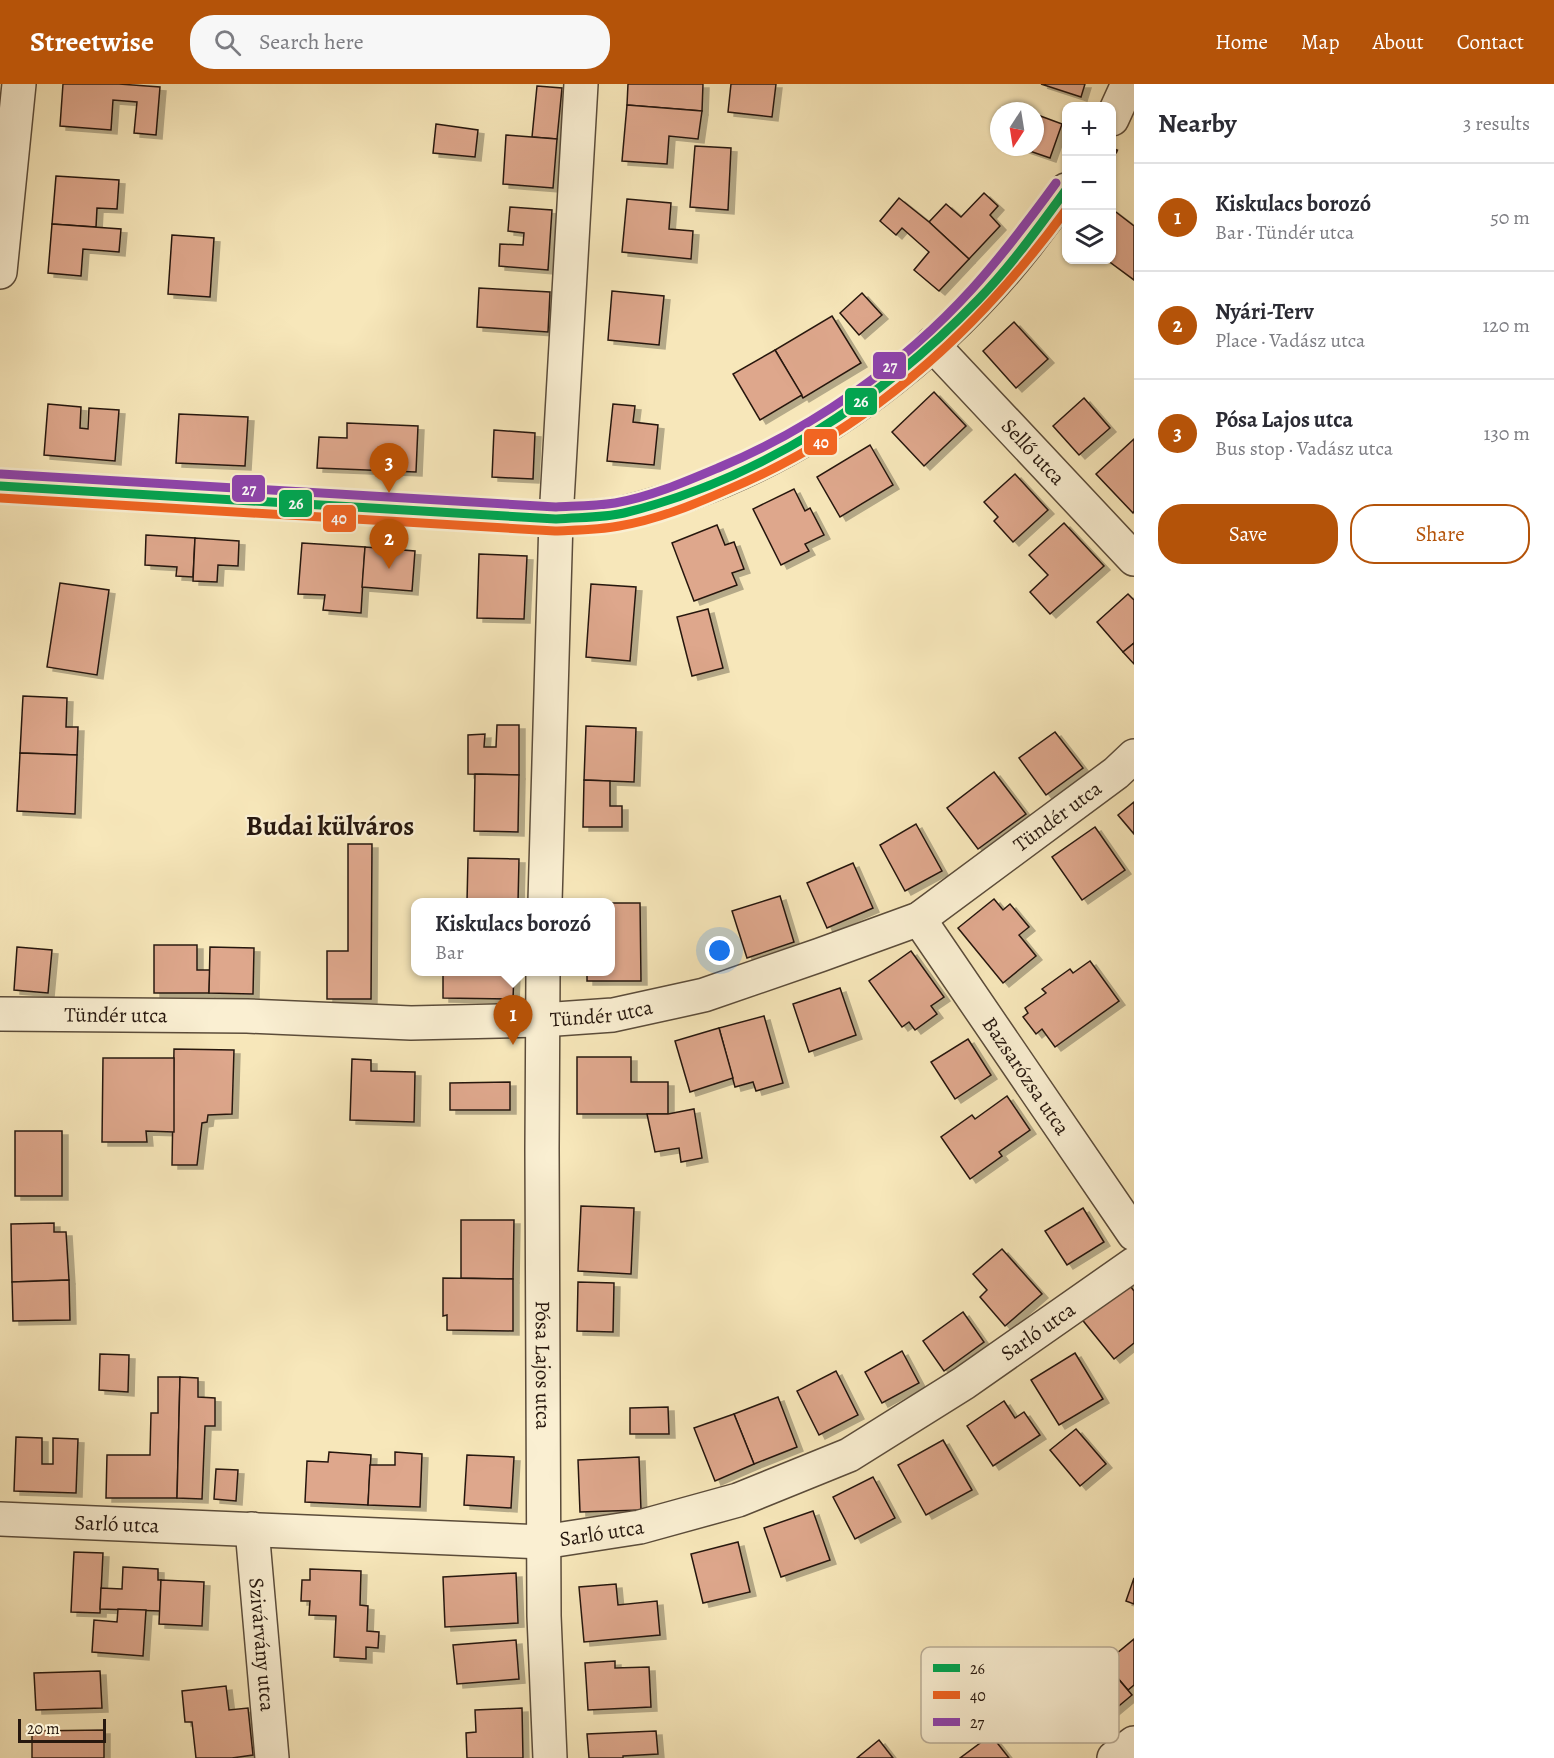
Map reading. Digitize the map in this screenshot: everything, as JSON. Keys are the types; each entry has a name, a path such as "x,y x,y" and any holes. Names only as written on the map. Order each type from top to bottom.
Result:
{"street":[{"path":"0,272 19,84"},
{"path":"545,898 556,519 581,84"},
{"path":"1116,110 1128,84"},
{"path":"0,486 556,519 621,514 707,488 795,444 869,399 932,344 992,286 1062,196"},
{"name":"Sellő utca","path":"932,344 1134,559"},
{"name":"Tündér utca","path":"0,1014 247,1016 411,1023 542,1020 613,1015 704,995 919,919 1116,772 1134,756"},
{"name":"Bazsarózsa utca","path":"919,919 1134,1234"},
{"name":"Pósa Lajos utca","path":"543,976 543,1542 550,1758"},
{"name":"Sarló utca","path":"0,1519 543,1542 640,1527 738,1500 849,1455 964,1383 1134,1264"},
{"name":"Szivárvány utca","path":"252,1529 272,1758"},
{"path":"1114,1758 1134,1743"}],"building":[{"path":"63,84 160,87 156,135 134,133 137,102 113,100 111,130 60,126"},
{"path":"628,84 703,84 702,111 627,105"},
{"path":"731,84 776,84 772,117 728,112"},
{"path":"1041,84 1085,84 1081,97"},
{"path":"537,86 562,88 557,139 532,137"},
{"path":"627,105 702,111 698,139 669,136 667,164 622,161"},
{"path":"1044,117 1062,124 1050,158 1044,156"},
{"path":"436,124 478,130 475,157 433,153"},
{"path":"506,135 557,139 553,188 503,184"},
{"path":"695,146 731,148 728,210 690,207"},
{"path":"56,176 119,180 117,209 97,208 96,227 52,224"},
{"path":"984,193 998,206 990,215 1000,226 969,259 929,222 946,204 961,217"},
{"path":"899,198 969,259 939,291 914,270 929,252 902,228 896,235 880,221"},
{"path":"627,199 671,203 669,229 693,231 691,259 622,252"},
{"path":"510,207 552,210 548,270 499,266 500,244 523,245 524,233 508,231"},
{"path":"1116,212 1134,226 1134,280 1112,264 1116,264"},
{"path":"52,224 121,229 119,252 83,249 81,276 48,273"},
{"path":"172,235 214,238 210,297 168,294"},
{"path":"479,288 550,292 548,332 477,327"},
{"path":"612,291 664,296 659,345 608,340"},
{"path":"862,293 882,315 859,335 840,313"},
{"path":"832,316 861,363 803,398 775,350"},
{"path":"1014,322 1048,359 1016,388 983,351"},
{"path":"775,350 802,395 760,420 733,374"},
{"path":"934,392 966,426 924,466 892,432"},
{"path":"1084,398 1110,428 1079,455 1053,426"},
{"path":"48,404 81,407 80,428 88,429 89,408 119,410 115,461 44,455"},
{"path":"613,404 635,406 633,422 658,425 654,465 607,461"},
{"path":"179,414 248,417 245,466 176,463"},
{"path":"347,423 418,426 416,472 317,468 319,437 347,438"},
{"path":"494,430 535,433 533,479 492,477"},
{"path":"1134,439 1134,511 1133,513 1096,474"},
{"path":"870,445 893,485 840,517 817,477"},
{"path":"1015,474 1048,510 1013,542 994,521 998,517 984,502"},
{"path":"794,489 805,511 810,508 824,535 805,544 809,551 781,565 753,509"},
{"path":"1064,523 1104,566 1050,614 1030,592 1048,575 1029,555"},
{"path":"717,525 725,545 734,542 744,569 732,573 737,585 694,601 672,543"},
{"path":"146,535 195,538 193,577 176,576 177,567 145,565"},
{"path":"195,538 239,541 238,566 218,565 217,582 193,581"},
{"path":"302,543 365,547 361,613 323,610 325,595 298,594"},
{"path":"365,547 415,551 412,591 362,587"},
{"path":"479,554 527,556 524,619 477,618"},
{"path":"60,583 109,590 97,675 47,667"},
{"path":"591,584 636,587 630,661 586,657"},
{"path":"1128,594 1134,600 1134,643 1123,652 1097,622"},
{"path":"708,609 723,668 692,676 677,617"},
{"path":"1134,643 1134,664 1123,652"},
{"path":"23,696 67,698 66,727 78,727 77,755 20,753"},
{"path":"497,725 519,725 519,775 468,774 468,735 485,734 484,747 496,747"},
{"path":"586,726 636,728 634,782 584,780"},
{"path":"1055,732 1083,768 1046,795 1019,758"},
{"path":"20,753 77,755 75,814 17,811"},
{"path":"994,772 1026,814 978,849 947,808"},
{"path":"475,774 519,775 518,832 474,831"},
{"path":"584,780 610,781 610,806 622,806 622,827 583,827"},
{"path":"1134,802 1134,834 1118,815"},
{"path":"916,824 942,871 905,891 880,845"},
{"path":"1095,827 1125,870 1082,900 1052,857"},
{"path":"348,844 372,844 371,999 327,999 327,951 348,951"},
{"path":"468,858 519,859 518,898 467,898"},
{"path":"853,863 873,908 827,928 807,883"},
{"path":"780,896 794,942 747,958 732,911"},
{"path":"994,899 1003,910 1010,904 1029,927 1019,935 1036,956 1003,983 958,928"},
{"path":"615,903 640,903 641,981 587,981 587,976 615,976"},
{"path":"154,945 197,945 197,970 210,970 209,993 154,993"},
{"path":"17,947 52,950 48,993 14,990"},
{"path":"210,947 254,948 253,994 209,993"},
{"path":"911,951 944,997 931,1006 937,1014 915,1030 909,1022 902,1027 869,981"},
{"path":"1090,961 1119,1001 1055,1047 1042,1029 1036,1034 1023,1017 1028,1013 1025,1008 1046,993 1042,989 1070,969 1073,973"},
{"path":"443,976 514,976 513,999 443,998"},
{"path":"840,988 856,1035 809,1052 793,1004"},
{"path":"764,1016 783,1083 756,1091 753,1082 735,1087 719,1028"},
{"path":"719,1028 733,1078 690,1092 675,1041"},
{"path":"968,1039 991,1075 955,1099 931,1062"},
{"path":"174,1049 234,1050 232,1114 208,1115 207,1122 202,1123 197,1165 172,1165"},
{"path":"577,1057 631,1057 631,1082 668,1082 668,1114 577,1114"},
{"path":"103,1058 174,1058 174,1132 146,1131 147,1142 102,1142"},
{"path":"352,1059 371,1060 371,1071 415,1072 414,1122 350,1120"},
{"path":"510,1082 510,1110 450,1110 450,1083"},
{"path":"1007,1096 1030,1130 999,1152 1002,1156 970,1179 941,1137 972,1115 975,1119"},
{"path":"694,1109 702,1158 681,1162 679,1148 655,1152 647,1114 668,1114"},
{"path":"15,1131 62,1131 62,1196 15,1196"},
{"path":"581,1206 634,1208 631,1274 578,1271"},
{"path":"1083,1208 1104,1242 1067,1265 1045,1231"},
{"path":"461,1220 514,1220 513,1279 461,1278"},
{"path":"54,1223 54,1232 66,1232 69,1280 12,1282 11,1224"},
{"path":"1002,1249 1042,1294 1005,1326 980,1297 987,1290 973,1274"},
{"path":"443,1278 513,1279 513,1331 447,1330 447,1315 443,1316"},
{"path":"69,1280 70,1320 13,1321 12,1282"},
{"path":"1126,1280 1134,1291 1134,1343 1114,1359 1080,1317"},
{"path":"578,1282 614,1283 613,1332 577,1331"},
{"path":"963,1312 984,1342 944,1371 923,1341"},
{"path":"902,1351 919,1383 882,1403 865,1372"},
{"path":"1075,1353 1103,1399 1059,1425 1031,1380"},
{"path":"100,1354 129,1355 128,1392 99,1390"},
{"path":"836,1371 858,1415 819,1435 797,1391"},
{"path":"158,1377 180,1377 177,1498 106,1498 107,1455 150,1455 151,1413 158,1413"},
{"path":"180,1377 198,1378 198,1397 215,1398 215,1426 205,1426 202,1499 177,1498"},
{"path":"778,1397 797,1447 754,1464 734,1414"},
{"path":"1004,1401 1015,1418 1024,1412 1040,1435 993,1466 967,1426"},
{"path":"668,1407 669,1434 630,1434 630,1408"},
{"path":"734,1414 754,1464 715,1481 694,1428"},
{"path":"1076,1429 1106,1464 1080,1486 1050,1450"},
{"path":"16,1437 42,1438 42,1464 53,1464 53,1438 78,1439 76,1493 14,1491"},
{"path":"943,1440 972,1490 926,1515 898,1465"},
{"path":"329,1452 371,1455 368,1505 305,1502 307,1461 328,1462"},
{"path":"395,1452 422,1454 420,1507 368,1505 370,1465 395,1465"},
{"path":"467,1455 514,1457 511,1508 464,1505"},
{"path":"639,1457 641,1510 580,1512 578,1460"},
{"path":"216,1469 238,1470 236,1501 214,1499"},
{"path":"873,1477 895,1518 855,1539 833,1497"},
{"path":"813,1511 830,1560 781,1577 764,1528"},
{"path":"738,1542 750,1592 703,1603 691,1554"},
{"path":"74,1552 103,1553 100,1613 71,1612"},
{"path":"123,1567 158,1569 158,1580 161,1580 160,1611 100,1609 101,1588 122,1589"},
{"path":"310,1569 361,1571 360,1605 368,1606 367,1631 379,1632 378,1648 366,1647 366,1659 334,1657 336,1616 309,1615 310,1601 301,1601 302,1580 310,1580"},
{"path":"516,1573 518,1623 445,1627 443,1577"},
{"path":"1134,1578 1134,1604 1126,1601"},
{"path":"161,1580 204,1582 202,1626 159,1624"},
{"path":"616,1584 618,1605 657,1601 660,1635 584,1642 579,1587"},
{"path":"118,1609 146,1610 143,1656 92,1652 94,1620 117,1622"},
{"path":"1134,1639 1134,1685 1128,1690 1119,1679 1119,1651"},
{"path":"516,1640 519,1679 457,1684 453,1645"},
{"path":"615,1661 615,1668 649,1667 651,1707 588,1710 585,1663"},
{"path":"100,1671 102,1708 36,1710 34,1673"},
{"path":"1119,1680 1132,1695 1119,1706"},
{"path":"226,1686 229,1710 248,1708 253,1755 232,1758 196,1758 192,1722 185,1722 182,1691"},
{"path":"522,1708 523,1758 467,1758 466,1733 476,1732 475,1710"},
{"path":"104,1730 104,1758 32,1758 32,1731"},
{"path":"656,1731 658,1754 623,1756 623,1758 589,1758 587,1734"},
{"path":"879,1740 893,1758 857,1758"},
{"path":"980,1743 997,1743 1009,1758 960,1758"}],"transit line":[{"name":"27","path":"1,474 556,507 608,504 641,497 718,468 788,434 822,414 886,369 916,344 972,289 1015,238 1056,183"},
{"name":"26","path":"0,486 556,519 624,513 675,498 771,457 816,431 859,402 901,371 978,300 1035,233 1062,196"},
{"name":"40","path":"0,498 555,531 603,528 647,520 701,501 778,466 827,439 873,408 957,337 1032,255 1062,215"}],"place":[{"name":"Pósa Lajos utca","path":"389,493"},
{"name":"Nyári-Terv","path":"389,569"},
{"name":"Kiskulacs borozó","path":"513,1045"}],"district":[{"name":"Budai külváros","path":"330,826"}]}
